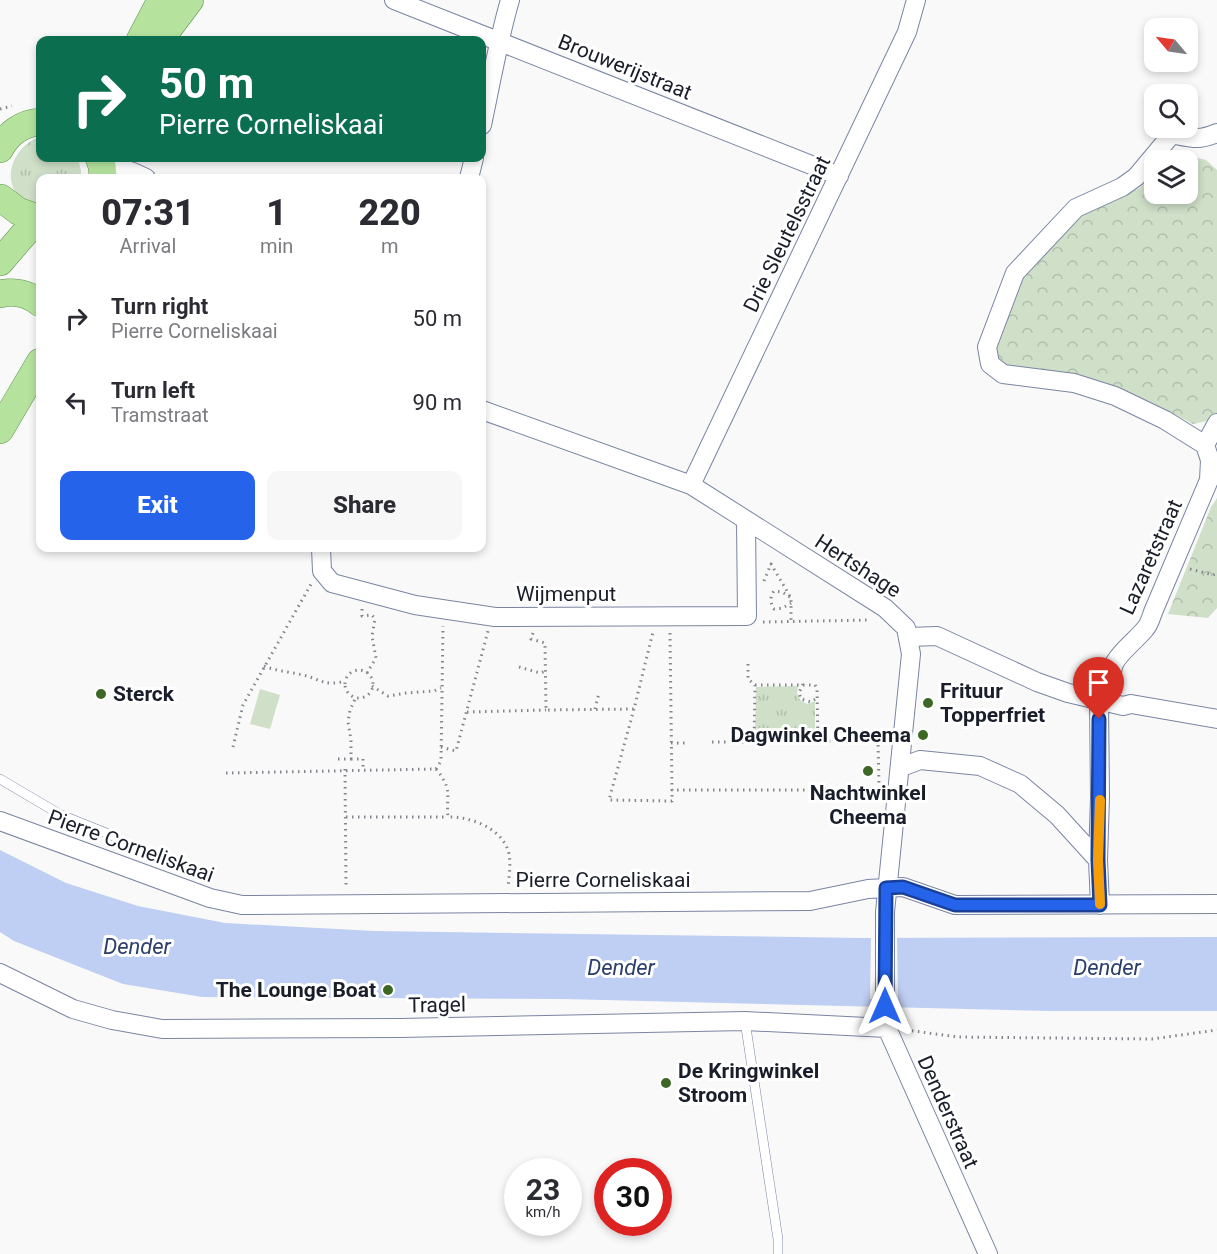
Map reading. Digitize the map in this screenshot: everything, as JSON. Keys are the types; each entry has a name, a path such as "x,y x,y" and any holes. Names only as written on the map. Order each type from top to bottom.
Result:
{"main road":[{"path":"142,36 161,0"},
{"path":"163,36 190,0"},
{"path":"4,138 24,126 36,123"},
{"path":"0,197 18,211 36,218"},
{"path":"0,197 6,219 4,233 0,240"},
{"path":"0,262 36,222"},
{"path":"0,294 8,292 23,294 36,301"},
{"path":"0,430 36,369"}],"street":[{"name":"Brouwerijstraat","path":"394,0 485,36"},
{"path":"486,107 498,54 498,41 510,0"},
{"name":"Drie Sleutelsstraat","path":"691,484 907,32 916,0"},
{"name":"Brouwerijstraat","path":"486,36 839,177"},
{"path":"1217,133 1203,139 1172,134 1136,177 1122,187 1076,208 1015,273 987,347 990,364 1003,374 1074,383 1115,396 1165,420 1205,445 1217,423"},
{"path":"101,167 109,165 137,174"},
{"name":"Hertshage","path":"486,412 691,484 885,608 906,628 909,637"},
{"name":"Lazaretstraat","path":"1099,700 1110,688 1113,681 1112,670 1117,659 1147,627 1213,482 1205,445"},
{"path":"746,521 747,616"},
{"path":"321,552 322,571"},
{"name":"Wijmenput","path":"322,571 327,579 335,584 415,605 492,616 747,616"},
{"path":"909,637 937,636 1037,682 1068,693 1123,706 1131,704 1217,719"},
{"name":"Denderstraat","path":"909,637 911,654 900,764 888,791 885,912 886,1028 988,1254"},
{"path":"1099,700 1100,905"},
{"path":"900,764 907,765 920,760 970,764 1005,776 1041,800 1098,860"},
{"name":"Pierre Corneliskaai","path":"0,821 210,898 242,905 810,901 868,889 903,887 955,905 1217,904"},
{"name":"Tragel","path":"0,973 73,1009 112,1020 162,1029 400,1028 745,1022 886,1028"}],"lane":[{"path":"0,779 61,815 116,837"},
{"path":"745,1022 778,1239 778,1254"}],"path":[{"path":"759,570 764,581 772,564 791,601 791,621"},
{"path":"1190,569 1213,575 1217,573"},
{"path":"233,747 243,705 308,587 322,571"},
{"path":"778,590 791,601 783,608 774,609 771,596 774,591 778,590"},
{"path":"436,769 441,761 444,609"},
{"path":"365,615 372,615 375,619 372,636 376,658 368,673"},
{"path":"441,747 456,751 492,616"},
{"path":"663,616 671,743 672,801 609,800 634,709 663,616"},
{"path":"747,616 753,622 899,620"},
{"path":"537,617 531,639 545,643 546,710"},
{"path":"748,664 747,679 755,685 815,685 818,741"},
{"path":"264,666 329,684 345,681"},
{"path":"519,667 540,673 546,671"},
{"path":"363,671 368,673 372,679 372,686 368,694 356,697 346,690 345,681 350,673 363,671"},
{"path":"803,684 799,693 801,699 811,702 817,698"},
{"path":"754,742 755,685"},
{"path":"372,686 388,696 442,688"},
{"path":"595,709 599,693"},
{"path":"351,759 348,722 356,697"},
{"path":"466,712 634,709"},
{"path":"712,742 849,741"},
{"path":"672,790 888,791 878,741 876,741"},
{"path":"671,743 684,743"},
{"path":"339,759 363,759 363,769"},
{"path":"321,762 321,770"},
{"path":"345,769 345,904"},
{"path":"226,773 436,769"},
{"path":"436,769 446,782 449,795 448,817"},
{"path":"346,817 460,817 482,825 507,846 510,858 507,903"},
{"path":"886,1028 958,1037 1152,1040 1217,1030"}],"green space":[{"path":"36,139 36,162 79,162 81,171 81,174 36,174 36,206 19,197 11,179 11,170 18,153"},
{"path":"1198,158 1206,160 1217,170 1217,413 1207,421 1193,424 1161,407 1113,387 1010,369 999,362 994,346 1021,274 1081,213 1140,188 1144,183 1144,204 1198,204"},
{"path":"1217,498 1217,608 1208,618 1168,614 1211,507"},
{"path":"798,686 797,693 800,700 807,704 815,701 815,739 755,740 756,687"},
{"path":"260,689 280,695 270,729 250,724"}],"water":[{"name":"Dender","path":"0,850 66,883 138,906 225,923 374,931 861,938 1217,937 1217,1011 1051,1011 564,999 202,997 123,984 14,941 0,932"}],"pier":[{"path":"871,935 897,935 898,1000 870,999"}],"slow traffic":[{"path":"1100,800 1098,860 1100,904"}],"place":[{"name":"Sterck","path":"101,694"},
{"name":"Frituur Topperfriet","path":"928,703"},
{"name":"Dagwinkel Cheema","path":"923,735"},
{"name":"Nachtwinkel Cheema","path":"868,771"},
{"name":"The Lounge Boat","path":"388,990"},
{"name":"De Kringwinkel Stroom","path":"666,1083"}],"route":[{"path":"885,1006 886,888 903,887 955,905 1100,905 1099,719"}]}
